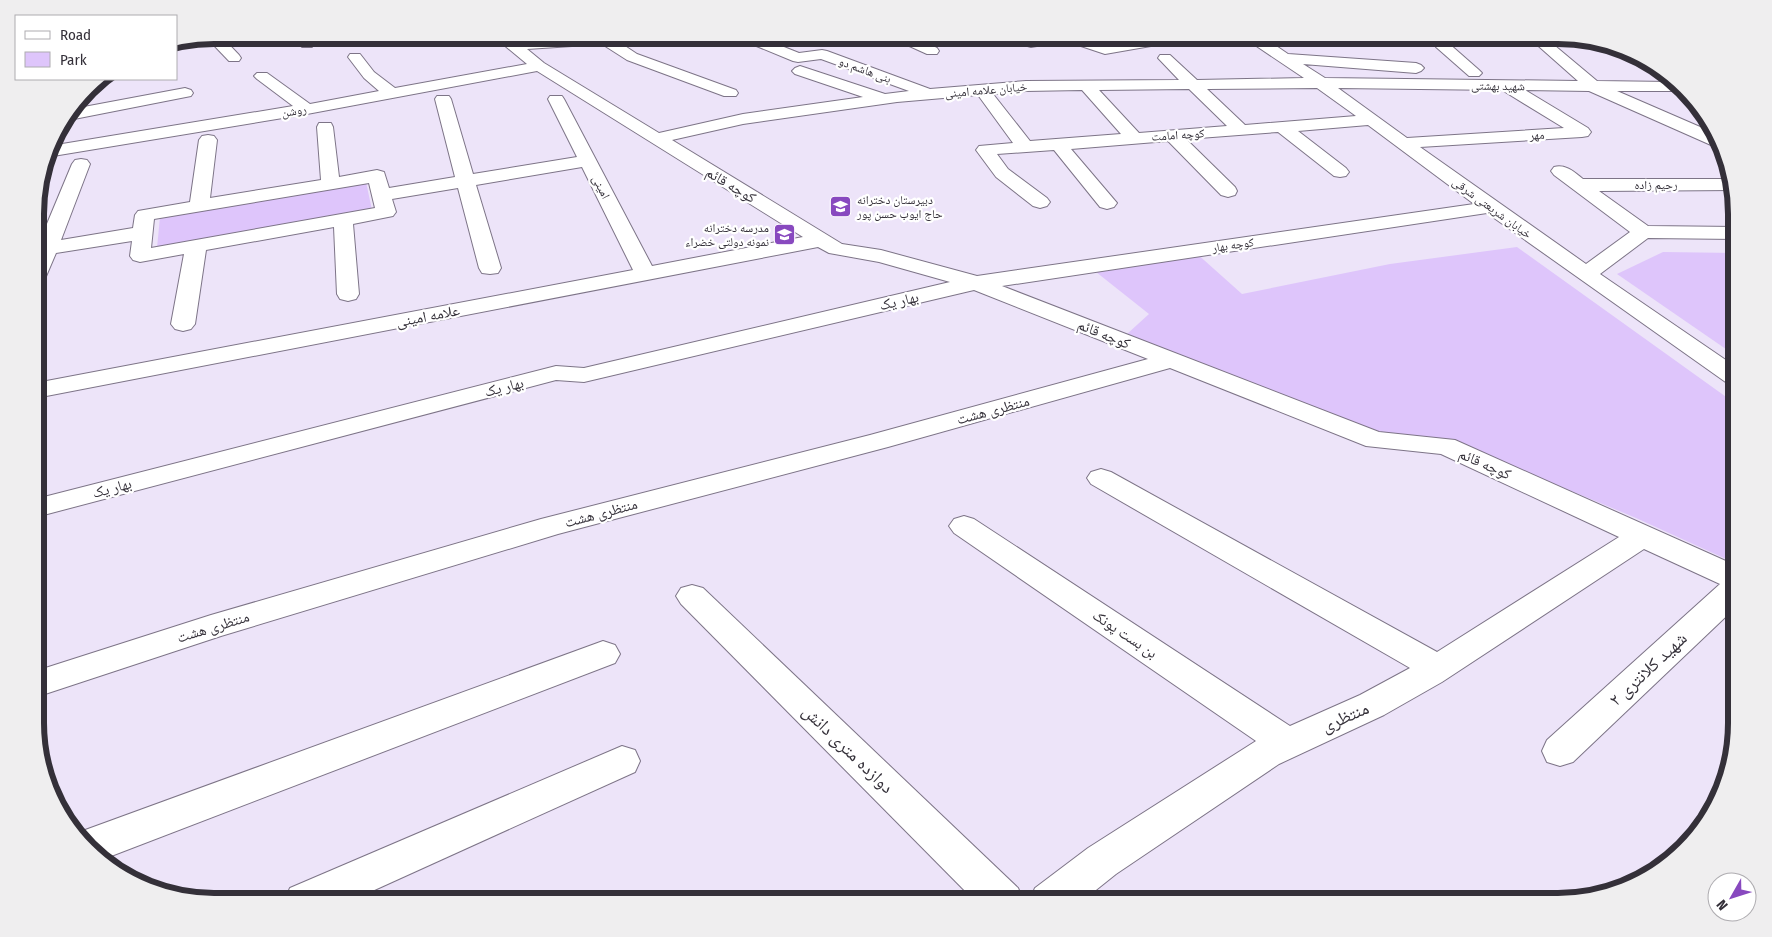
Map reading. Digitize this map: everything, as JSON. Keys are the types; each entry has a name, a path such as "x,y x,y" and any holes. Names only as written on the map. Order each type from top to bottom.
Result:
{"street":[{"path":"221,44 234,58"},
{"path":"509,46 536,44"},
{"path":"612,44 632,57 730,93"},
{"name":"بنی هاشم دو","path":"764,44 798,58 822,54 932,94"},
{"path":"917,44 932,51"},
{"path":"1087,44 1105,50 1139,44"},
{"name":"خیابان شریعتی شرقی","path":"1264,44 1321,83 1490,207 1728,372"},
{"path":"1441,44 1474,73"},
{"path":"1544,44 1597,87 1709,138"},
{"name":"کوچه قائم","path":"509,46 655,139 836,249 881,256 976,283 1375,440 1446,446 1728,575"},
{"path":"355,57 369,75 390,93"},
{"path":"1165,58 1241,130"},
{"path":"1284,58 1519,76 1551,86"},
{"name":"روشن","path":"56,151 307,109 539,66"},
{"path":"800,71 885,99"},
{"path":"262,76 307,109"},
{"name":"خیابان علامه امینی","path":"655,139 743,119 885,99 1026,86 1321,83"},
{"name":"شهید بهشتی","path":"1321,83 1671,87"},
{"path":"1086,86 1134,138"},
{"name":"مهر","path":"1403,143 1582,132 1506,86"},
{"path":"1597,87 1680,96"},
{"path":"982,90 1025,147"},
{"path":"77,113 185,92"},
{"path":"443,99 490,268"},
{"name":"امینی","path":"556,99 646,274"},
{"name":"کوچه امامت","path":"1040,202 1002,173 986,150 1371,120"},
{"path":"325,127 331,184"},
{"path":"1282,127 1340,172"},
{"path":"1172,135 1228,191"},
{"path":"200,206 208,140"},
{"path":"1058,144 1107,203"},
{"path":"381,195 588,161"},
{"path":"44,243 81,164"},
{"path":"1560,171 1643,232 1728,233"},
{"path":"377,176 381,195 386,212 140,256 145,215 377,176"},
{"name":"رحیم زاده","path":"1578,185 1726,185"},
{"name":"کوچه بهار","path":"976,283 1490,207"},
{"path":"343,220 348,294"},
{"path":"1586,274 1643,232"},
{"path":"44,249 143,233"},
{"name":"علامه امینی","path":"44,389 821,240"},
{"path":"184,324 196,246"},
{"name":"بهار یک","path":"44,506 556,373 584,375 976,283"},
{"name":"منتظری هشت","path":"44,681 211,628 551,526 879,441 1172,360"},
{"path":"1101,478 1438,668"},
{"name":"بن بست پونک","path":"964,526 1287,743"},
{"name":"منتظری","path":"1061,893 1102,862 1266,752 1372,705 1438,668 1644,535"},
{"name":"شهید کلانتری ۲","path":"1560,751 1728,595"},
{"name":"دوازده متری دانش","path":"692,596 995,893"},
{"path":"96,845 603,654"},
{"path":"324,893 622,761"}],"green space":[{"path":"366,182 372,210 157,248 160,217"},
{"path":"1517,247 1728,398 1728,560 1636,518 1447,439 1389,440 1127,334 1149,314 1091,268 1195,252 1242,294 1390,264"},
{"path":"1663,252 1728,253 1728,350 1617,274"}],"place":[{"name":"دبیرستان دخترانه حاج ایوب حسن پور","path":"841,207"},
{"name":"مدرسه دخترانه نمونه دولتی خضراء","path":"785,235"}]}
